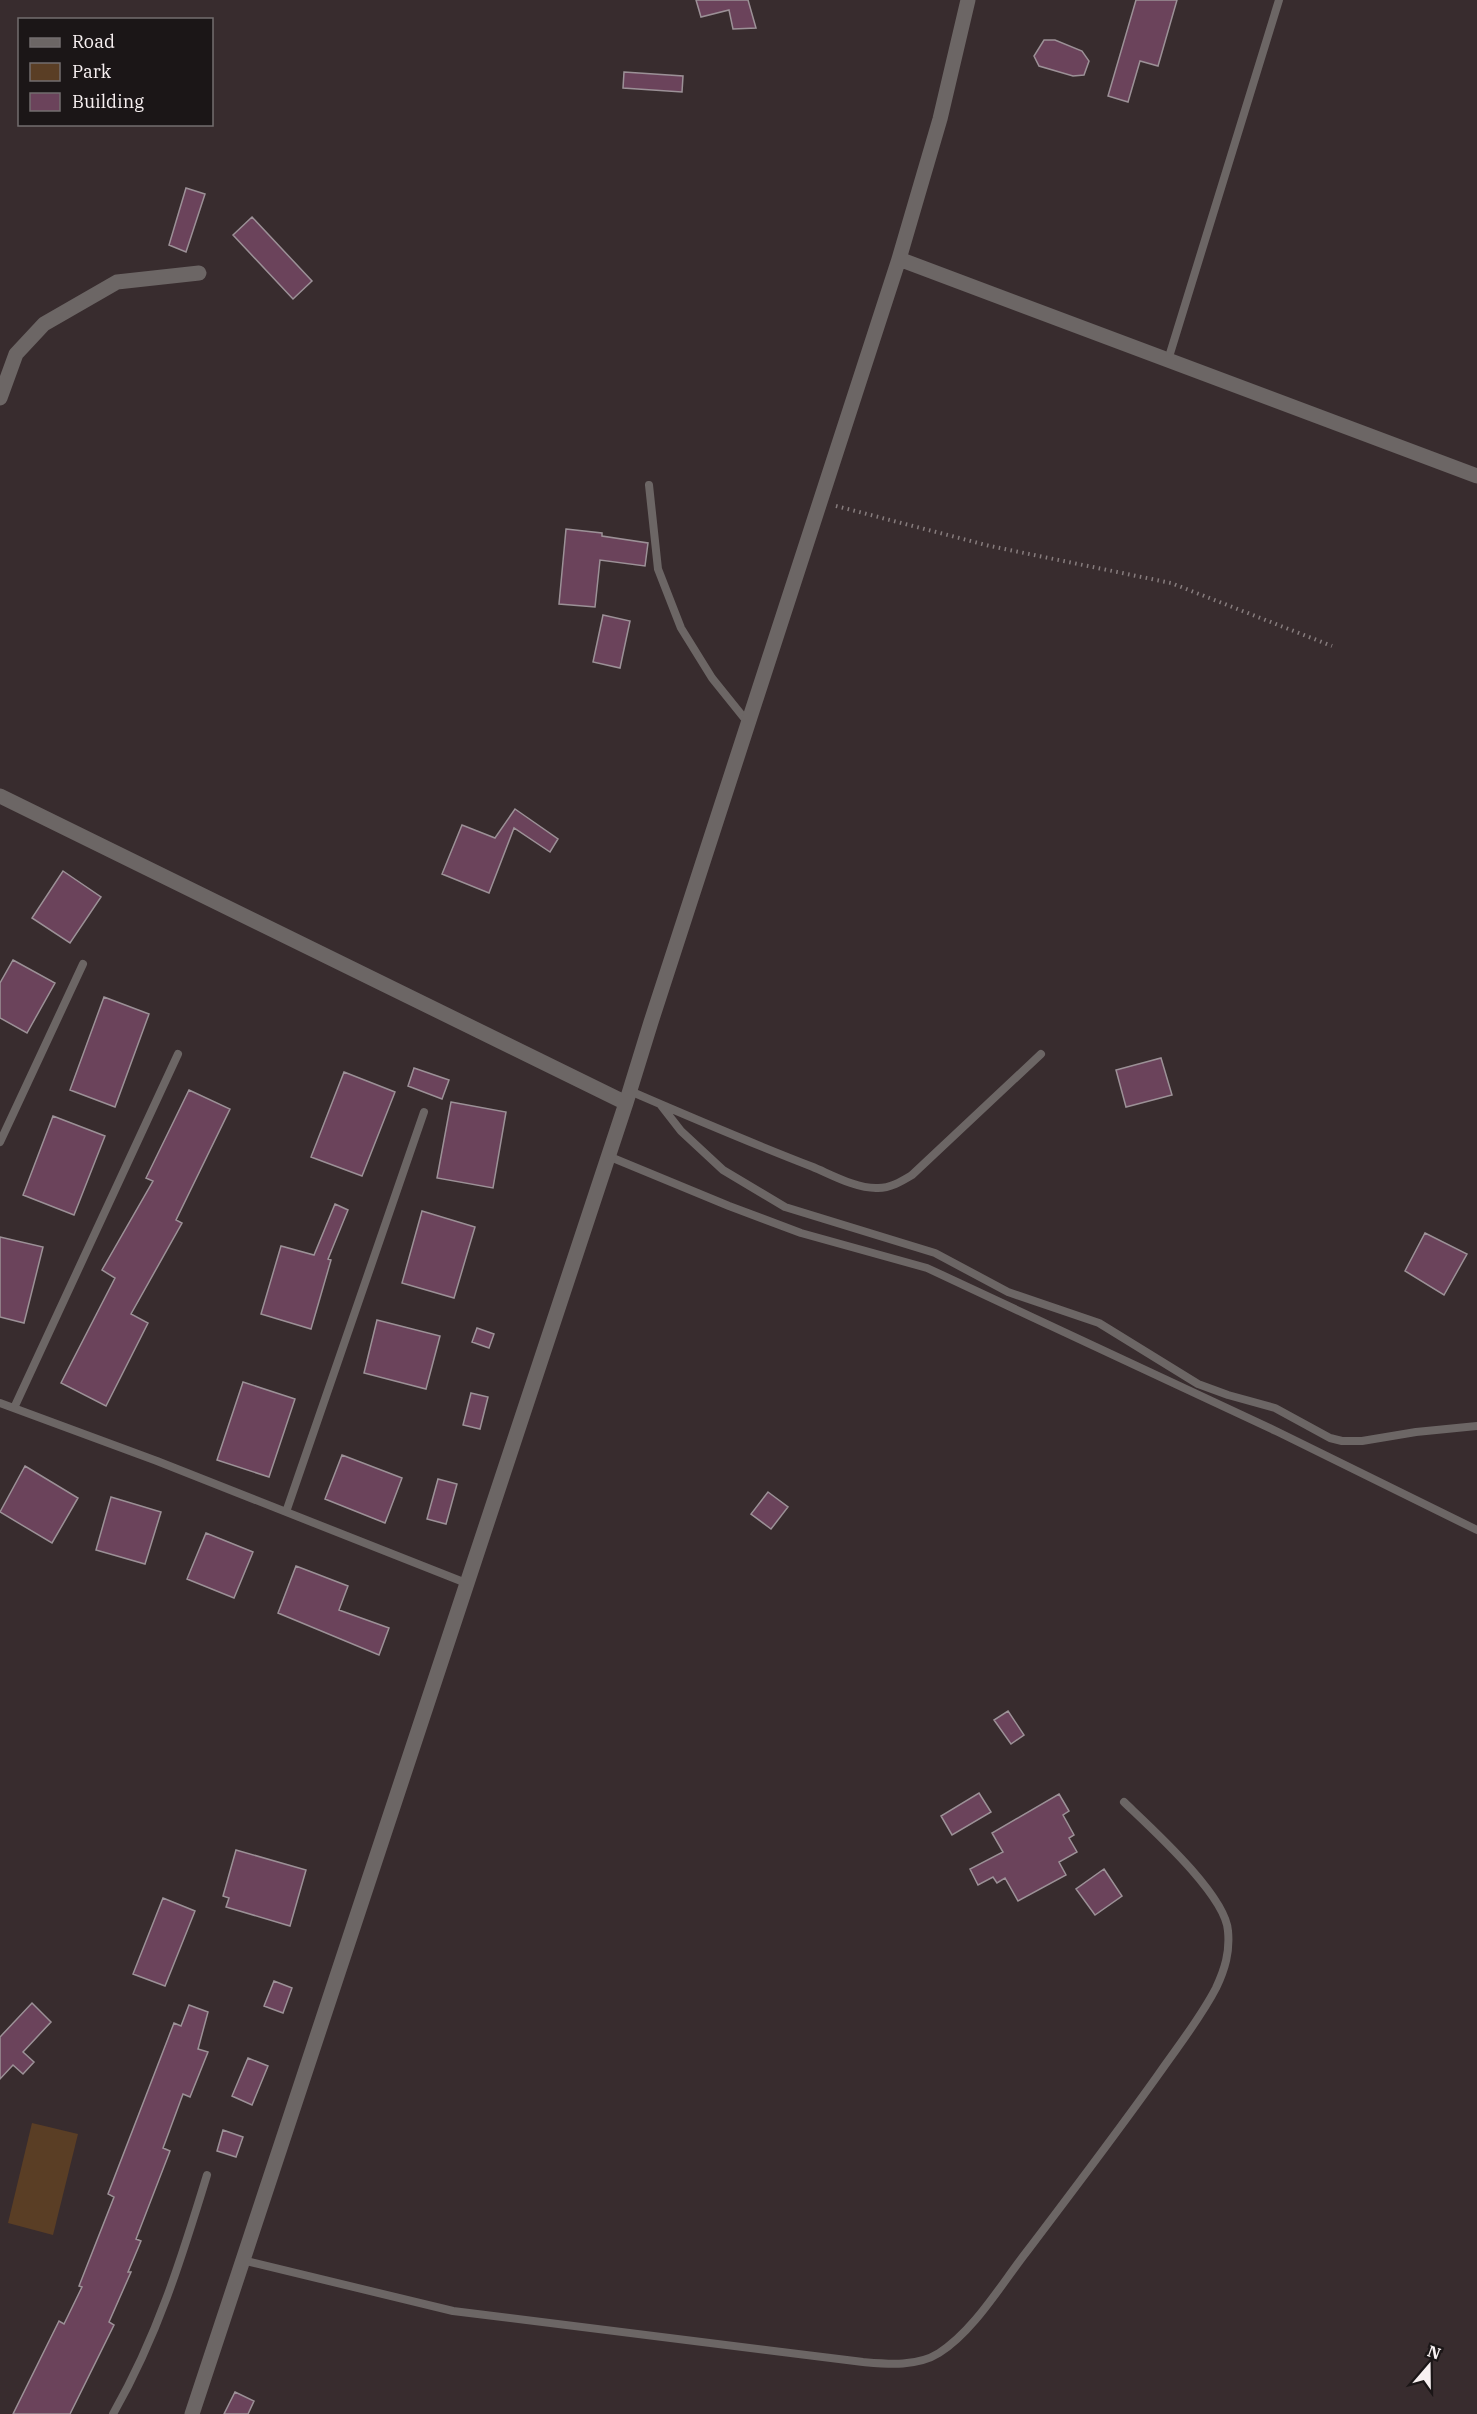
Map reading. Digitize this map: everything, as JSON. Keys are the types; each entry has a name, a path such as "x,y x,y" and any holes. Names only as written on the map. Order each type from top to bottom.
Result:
{"street":[{"path":"192,2414 609,1156 821,502 899,259 940,119 968,0"},
{"path":"899,259 1477,476"},
{"path":"0,398 16,354 44,324 117,282 199,273"},
{"path":"0,796 628,1097"}],"lane":[{"path":"1168,360 1279,0"},
{"path":"649,485 658,569 681,628 712,678 749,724"},
{"path":"0,1142 83,964"},
{"path":"14,1408 178,1054"},
{"path":"628,1097 660,1104 837,1177 869,1188 880,1188 912,1175 1041,1054"},
{"path":"660,1104 681,1131 708,1157 750,1188 785,1207 935,1252 1008,1292 1099,1323 1198,1384 1275,1408 1330,1438 1362,1441 1416,1432 1477,1426"},
{"path":"286,1512 423,1112"},
{"path":"609,1156 801,1233 927,1268 1278,1432 1477,1530"},
{"path":"0,1403 466,1583"},
{"path":"242,2260 453,2311 863,2362 893,2364 937,2355 954,2342 977,2315 1069,2196 1198,2018 1225,1968 1229,1949 1228,1927 1217,1904 1176,1851 1124,1802"},
{"path":"113,2414 136,2375 175,2281 207,2175"}],"path":[{"path":"821,502 990,546 1171,583 1332,646"}],"green space":[{"path":"32,2123 78,2134 53,2235 8,2223"}],"building":[{"path":"696,0 748,0 756,28 733,29 729,10 701,17"},
{"path":"1136,0 1177,0 1158,66 1140,61 1128,102 1108,96"},
{"path":"1044,40 1055,40 1082,51 1089,61 1084,75 1073,76 1039,66 1034,56"},
{"path":"624,72 683,76 682,92 623,88"},
{"path":"186,188 205,194 186,252 169,245"},
{"path":"252,217 312,281 293,299 233,235"},
{"path":"566,529 602,533 602,536 648,543 645,566 600,560 595,607 559,604"},
{"path":"603,615 630,621 620,668 593,662"},
{"path":"515,809 558,839 550,852 514,828 489,893 442,874 462,825 495,838"},
{"path":"63,871 101,897 70,943 32,918"},
{"path":"13,960 55,983 27,1033 0,1018 0,983"},
{"path":"104,997 149,1014 115,1107 70,1090"},
{"path":"1161,1058 1172,1095 1126,1107 1116,1070"},
{"path":"414,1068 449,1080 442,1099 408,1086"},
{"path":"344,1072 395,1092 362,1176 311,1157"},
{"path":"189,1090 230,1109 176,1220 182,1223 131,1314 148,1323 106,1406 61,1383 115,1278 102,1270 153,1181 146,1178"},
{"path":"451,1102 506,1112 493,1188 437,1178"},
{"path":"53,1116 105,1136 74,1215 23,1195"},
{"path":"335,1204 348,1210 328,1259 331,1260 311,1329 261,1314 281,1246 314,1255"},
{"path":"422,1211 475,1227 454,1298 402,1283"},
{"path":"1425,1233 1467,1254 1444,1295 1405,1271"},
{"path":"0,1237 43,1247 24,1323 0,1317"},
{"path":"377,1320 440,1336 426,1389 364,1373"},
{"path":"477,1328 494,1334 489,1348 472,1342"},
{"path":"243,1382 295,1399 269,1477 217,1460"},
{"path":"471,1393 488,1397 480,1429 463,1425"},
{"path":"342,1455 402,1478 385,1523 325,1499"},
{"path":"25,1466 78,1498 52,1543 0,1512"},
{"path":"438,1479 457,1484 446,1524 427,1519"},
{"path":"768,1492 788,1507 771,1529 751,1514"},
{"path":"111,1497 161,1512 145,1564 96,1550"},
{"path":"206,1533 253,1552 234,1598 187,1579"},
{"path":"296,1566 348,1586 339,1610 389,1628 379,1655 278,1613"},
{"path":"1008,1711 1024,1735 1011,1744 994,1720"},
{"path":"979,1793 991,1812 952,1835 941,1816"},
{"path":"1059,1794 1069,1811 1063,1815 1074,1835 1069,1838 1077,1852 1059,1862 1066,1875 1018,1901 1005,1878 997,1883 993,1877 978,1885 970,1869 1003,1852 992,1833"},
{"path":"236,1850 306,1870 290,1926 226,1907 229,1898 223,1896"},
{"path":"1104,1869 1122,1896 1095,1915 1076,1889"},
{"path":"163,1898 195,1911 165,1986 133,1974"},
{"path":"274,1981 292,1988 283,2013 264,2006"},
{"path":"32,2003 51,2022 23,2052 34,2062 23,2074 13,2065 0,2079 0,2037"},
{"path":"189,2005 208,2012 198,2049 208,2052 190,2097 183,2094 163,2148 170,2151 136,2239 141,2241 128,2272 131,2272 109,2322 114,2325 70,2414 13,2414 59,2321 64,2324 82,2287 79,2286 114,2197 108,2194 174,2023 181,2026"},
{"path":"248,2058 268,2066 252,2105 232,2096"},
{"path":"223,2130 243,2137 236,2157 217,2151"},
{"path":"235,2392 254,2401 248,2414 224,2414"}]}
